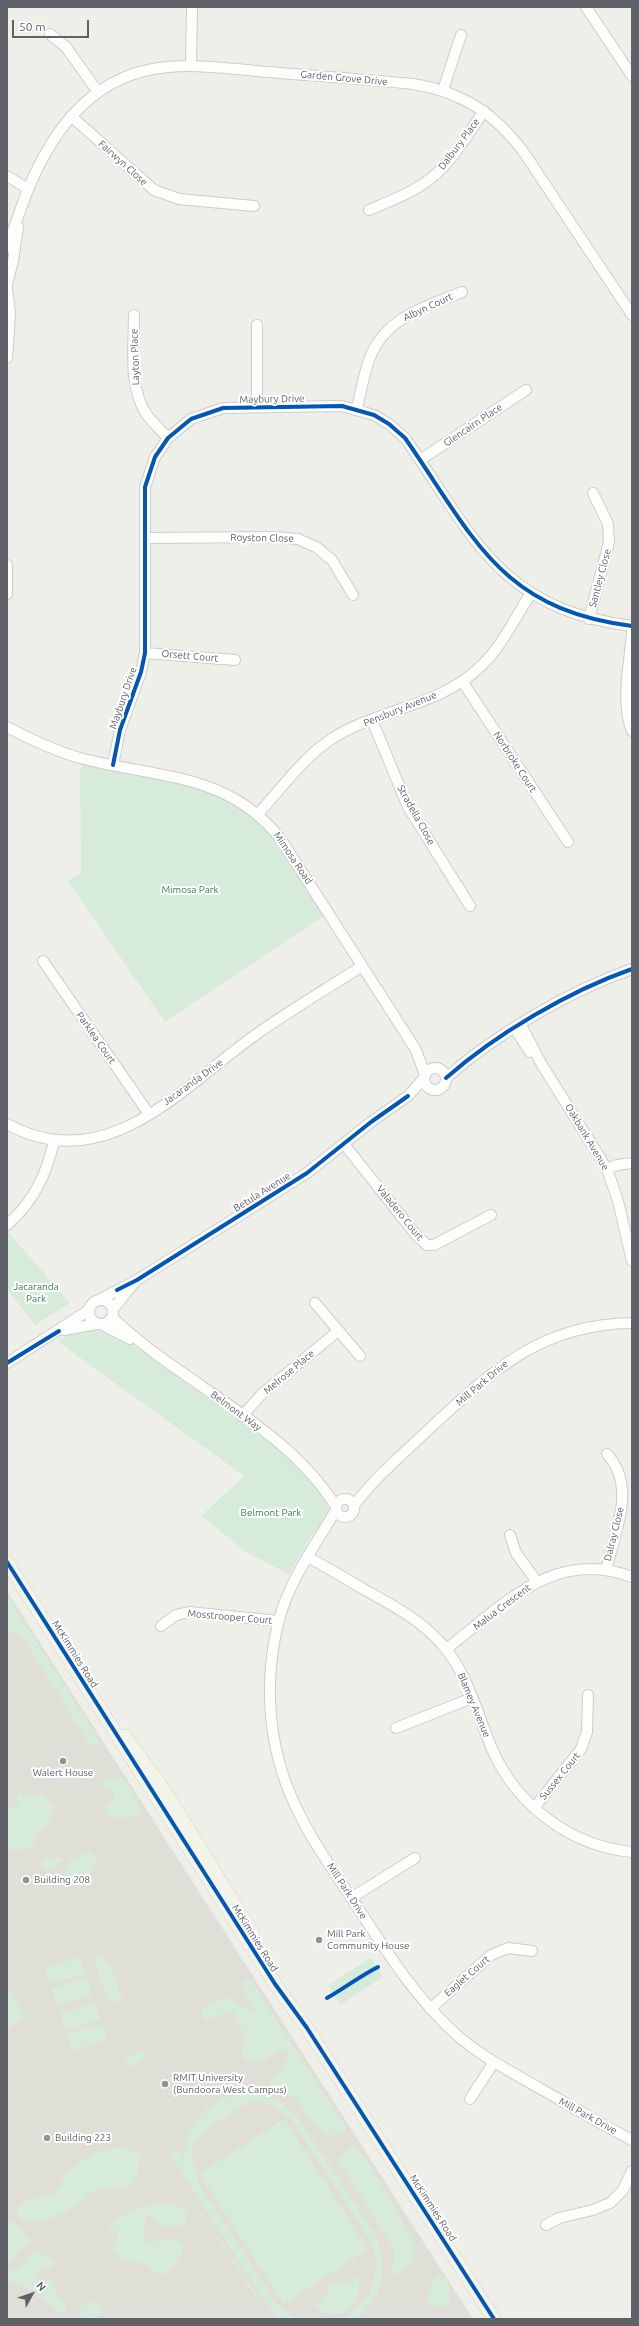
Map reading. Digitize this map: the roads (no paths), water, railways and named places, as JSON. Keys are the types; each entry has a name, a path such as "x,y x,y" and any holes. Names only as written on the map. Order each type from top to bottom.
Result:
{"main road":[{"name":"McKimmies Road","path":"7,1562 81,1677 166,1793 280,1978 307,2028 494,2319"}],"street":[{"path":"187,66 192,7"},
{"path":"586,7 632,76"},
{"path":"50,34 66,47 98,92"},
{"path":"443,90 461,35"},
{"name":"Garden Grove Drive","path":"7,248 28,189 50,145 71,116 98,92 138,72 187,66 390,82 443,90 484,111 506,130 518,145 632,315"},
{"name":"Dalbury Place","path":"369,210 417,187 433,176 456,152 484,111"},
{"name":"Fairwyn Close","path":"71,116 154,190 179,199 254,206"},
{"path":"7,176 28,189"},
{"name":"Garden Grove Drive","path":"7,284 13,261 19,213"},
{"path":"7,288 10,314 7,358"},
{"name":"Albyn Court","path":"357,409 370,357 387,330 403,318 462,292"},
{"name":"Layton Place","path":"134,315 134,372 138,394 147,414 168,438"},
{"path":"257,325 257,407"},
{"name":"Glencairn Place","path":"420,460 526,390"},
{"name":"Maybury Drive","path":"113,765 120,730 141,672 145,653 145,487 155,457 168,438 181,426 201,414 223,408 342,406 374,415 389,424 405,438 477,545 500,570 531,593 553,605 589,619 632,626"},
{"name":"Santley Close","path":"589,619 609,542 608,524 593,493"},
{"name":"Royston Close","path":"145,538 274,537 298,539 316,547 332,560 353,595"},
{"path":"7,565 7,594"},
{"name":"Pensbury Avenue","path":"258,814 303,763 321,746 339,734 440,693 462,681 478,669 492,654 531,593"},
{"path":"632,632 627,702 628,716 632,731"},
{"name":"Orsett Court","path":"145,653 235,660"},
{"name":"Norbroke Court","path":"462,681 568,842"},
{"name":"Stradella Close","path":"372,720 408,807 470,906"},
{"name":"Mimosa Road","path":"7,726 64,753 113,765 177,777 214,787 239,800 258,814 282,841 416,1050 425,1076"},
{"name":"Parklea Court","path":"43,961 149,1114"},
{"name":"Jacaranda Drive","path":"7,1124 37,1137 54,1141 88,1140 104,1137 120,1131 149,1114 210,1071 258,1032 362,966"},
{"path":"467,1059 429,1070 425,1076 426,1085 432,1089 442,1087 446,1078 467,1059 518,1027 580,990 632,969"},
{"name":"Oakbank Avenue","path":"518,1027 529,1051 542,1065 608,1172 618,1201 632,1261"},
{"name":"Mimosa Road","path":"416,1050 438,1068"},
{"path":"438,1068 446,1078"},
{"name":"Betula Avenue","path":"7,1364 60,1331 89,1310 92,1304 137,1280 307,1173 408,1096 425,1076"},
{"name":"Betula Avenue","path":"408,1096 432,1089"},
{"path":"7,1225 21,1213 40,1187 50,1162 54,1141"},
{"name":"Valadero Court","path":"344,1144 416,1235 427,1245 434,1245 491,1215"},
{"path":"608,1172 617,1165 632,1164"},
{"name":"Betula Avenue","path":"60,1331 108,1323 113,1313 137,1280"},
{"path":"101,1299 109,1302 113,1313"},
{"path":"315,1303 360,1356"},
{"path":"89,1310 90,1318 99,1324"},
{"name":"Belmont Way","path":"113,1313 145,1346 283,1445 340,1504"},
{"name":"Mill Park Drive","path":"614,1323 632,1315"},
{"name":"Mill Park Drive","path":"354,1506 373,1482 474,1388 508,1361 546,1341 570,1332 614,1323 632,1323"},
{"name":"Belmont Way","path":"99,1324 145,1346"},
{"name":"Melrose Place","path":"242,1416 263,1393 338,1331"},
{"name":"Dalray Close","path":"606,1570 622,1502 620,1474 614,1462 607,1454"},
{"name":"Mill Park Drive","path":"373,1482 340,1504 307,1557 290,1590 279,1621 271,1668 271,1720 280,1767 295,1807 351,1898 406,1981 430,2009 461,2038 494,2062 632,2140"},
{"path":"351,1501 354,1506 352,1515 344,1517 339,1515 340,1504 351,1501"},
{"name":"Mill Park Drive","path":"322,1535 344,1517"},
{"path":"510,1534 516,1553 537,1582"},
{"name":"Blamey Avenue","path":"307,1557 405,1613 429,1631 446,1649 463,1676 500,1765 516,1788 534,1808 559,1828 574,1836 605,1847 632,1852"},
{"name":"Malua Crescent","path":"446,1649 537,1582 551,1575 575,1569 606,1570 632,1577"},
{"name":"Mosstrooper Court","path":"161,1626 176,1615 189,1612 279,1621"},
{"name":"Sussex Court","path":"534,1808 581,1749 587,1732 588,1695"},
{"path":"396,1728 472,1698"},
{"path":"351,1898 415,1858"},
{"name":"Eaglet Court","path":"430,2009 492,1955 508,1948 532,1952"},
{"path":"470,2099 494,2062"},
{"path":"546,2225 559,2218 593,2210 610,2203 623,2190 632,2171"}],"place":[{"name":"Walert House","path":"63,1761"},
{"name":"Building 208","path":"26,1880"},
{"name":"Mill Park Community House","path":"319,1940"},
{"name":"RMIT University (Bundoora West Campus)","path":"165,2084"},
{"name":"Building 223","path":"47,2138"}],"park label":[{"name":"Mimosa Park","path":"190,890"},
{"name":"Jacaranda Park","path":"36,1292"},
{"name":"Belmont Park","path":"271,1513"}]}
